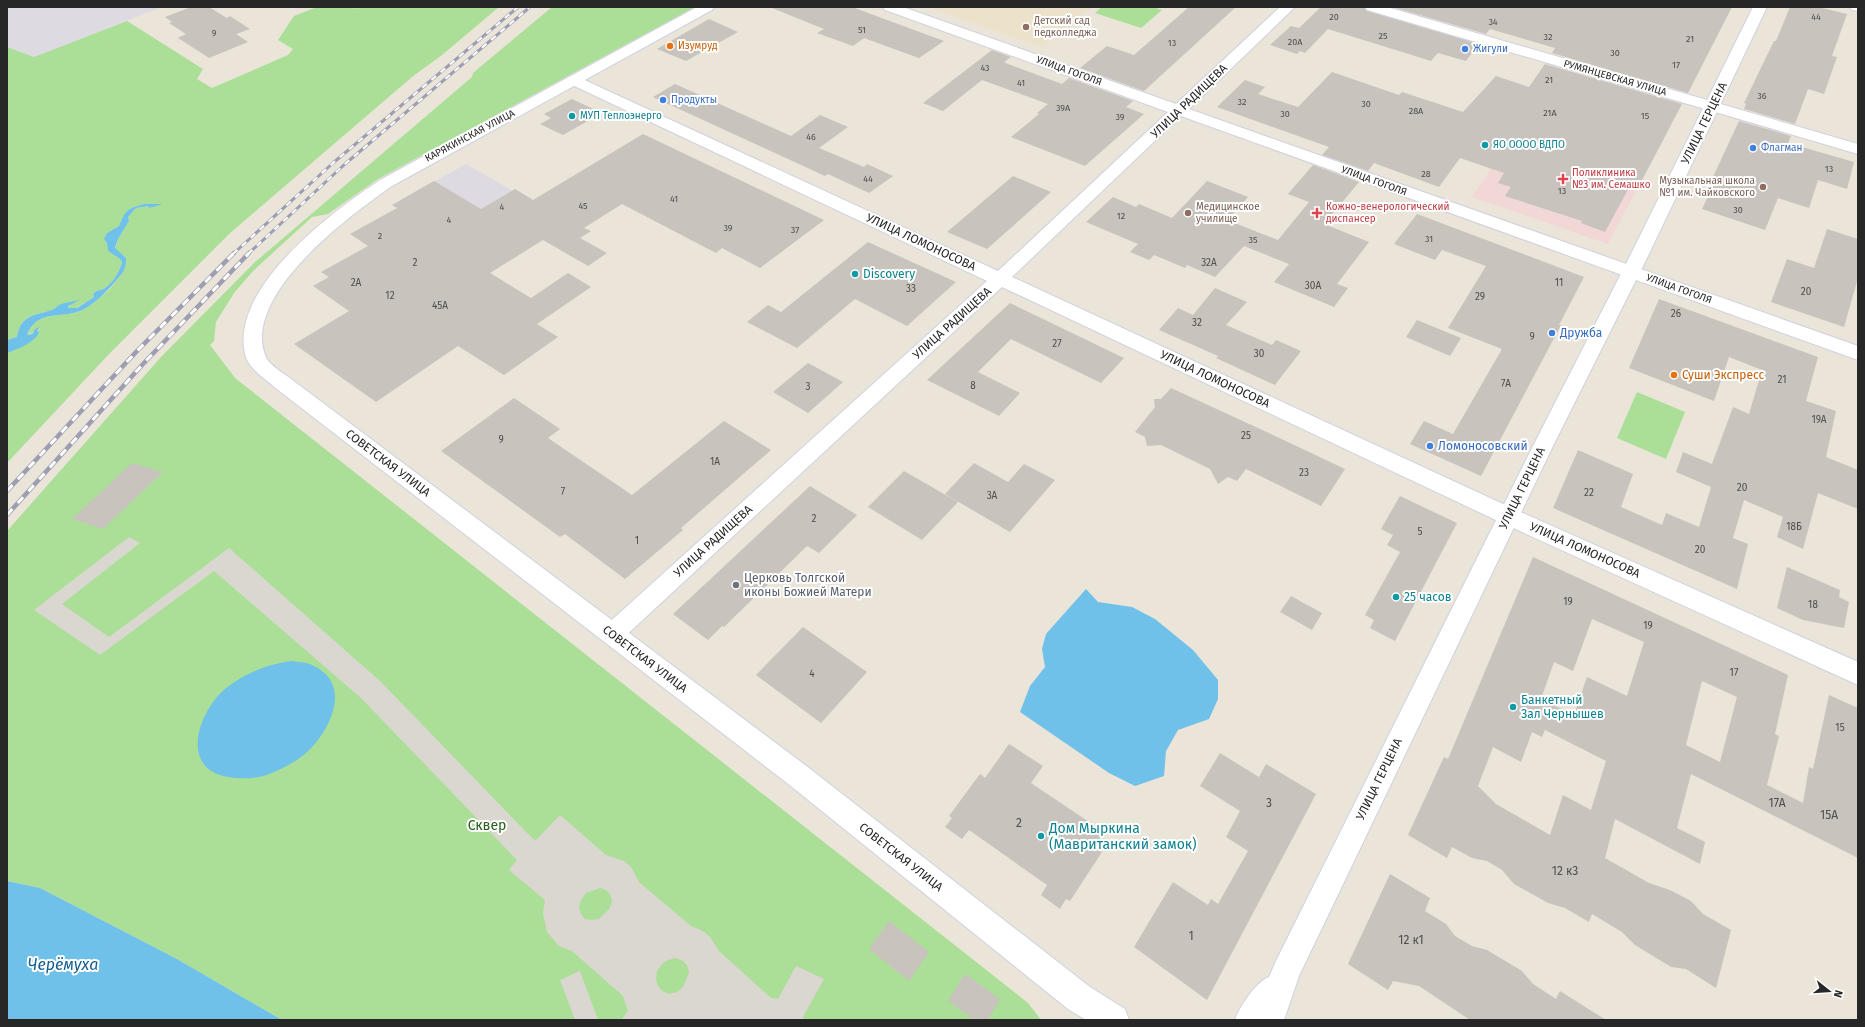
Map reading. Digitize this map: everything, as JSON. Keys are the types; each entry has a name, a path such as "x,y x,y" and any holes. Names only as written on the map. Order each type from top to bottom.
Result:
{"street":[{"name":"КАРЯКИНСКАЯ УЛИЦА","path":"263,303 280,276 311,240 366,195 419,164 707,7"},
{"name":"УЛИЦА ГОГОЛЯ","path":"890,7 1858,353"},
{"name":"УЛИЦА РАДИЩЕВА","path":"612,634 1000,279 1288,7"},
{"name":"РУМЯНЦЕВСКАЯ УЛИЦА","path":"1372,7 1858,149"},
{"name":"УЛИЦА ГЕРЦЕНА","path":"1269,1020 1286,972 1508,516 1632,272 1760,7"},
{"name":"УЛИЦА ЛОМОНОСОВА","path":"574,80 1508,516 1858,674"},
{"name":"СОВЕТСКАЯ УЛИЦА","path":"263,303 254,326 252,342 256,356 262,366 796,774 1088,1009 1114,1020"},
{"name":"УЛИЦА ГЕРЦЕНА","path":"1250,1020 1286,972"},
{"name":"СОВЕТСКАЯ УЛИЦА","path":"1088,1009 1132,1020"}],"shaded area":[{"path":"7,7 162,7 34,57 7,47"},
{"name":"Детский сад педколледжа","path":"927,7 1093,7 1042,47"},
{"name":"Поликлиника №3 им. Семашко","path":"1486,157 1646,172 1608,244 1472,197 1491,169 1480,165"},
{"path":"466,164 513,191 515,189 533,200 458,245 392,205"},
{"path":"129,537 140,543 62,604 109,637 229,548 380,681 535,841 560,815 606,855 624,861 631,867 639,882 691,926 703,931 710,937 719,951 771,998 778,999 796,966 824,979 803,1017 804,1020 621,1020 628,1011 623,996 572,951 559,946 547,932 543,913 545,900 509,870 517,860 361,698 214,571 100,655 34,610","holes":["600,888 606,890 610,894 612,901 610,908 599,919 585,919 581,914 579,907 581,900 586,893","676,958 683,961 687,965 689,973 683,987 677,992 669,994 662,991 658,986 656,979 657,971 662,964 668,960"]},
{"path":"580,971 598,1020 575,1020 560,980"}],"green space":[{"path":"317,7 499,7 442,55 412,77 229,234 109,354 7,463 7,353 32,340 40,328 28,335 27,334 37,321 50,316 80,311 110,289 122,273 125,265 126,258 115,249 118,239 129,221 128,217 136,208 148,206 149,208 159,204 145,204 128,210 119,226 107,233 108,251 122,262 116,276 108,286 104,289 96,291 93,294 94,297 76,308 68,309 70,304 78,302 65,303 54,309 31,316 22,323 17,337 7,340 7,47 34,57 127,21 203,69 197,79 212,88 288,55 293,49 278,40 294,16"},
{"name":"Сквер","path":"552,7 695,7 378,179 328,214 312,217 253,271 234,293 216,322 214,341 210,345 235,378 1028,1003 1041,1020 282,1020 177,959 40,888 7,881 7,531 161,357 254,263 472,77 473,73"},
{"path":"1102,7 1153,7 1162,10 1141,28 1095,13"},
{"path":"1637,392 1685,412 1666,459 1617,438"}],"water":[{"path":"145,204 163,204 149,208 148,206 136,208 128,217 129,221 118,239 115,248 126,258 126,265 122,274 111,286 95,302 80,311 50,316 37,321 27,334 29,335 33,333 35,329 40,327 37,331 39,332 37,336 25,345 7,353 7,340 17,337 22,323 26,319 54,309 61,304 80,300 68,306 69,308 77,308 94,297 94,292 104,289 111,283 118,273 122,262 108,251 107,243 104,239 107,233 119,226 123,216 128,210"},
{"path":"1086,589 1098,602 1132,607 1155,619 1193,650 1218,680 1218,699 1209,719 1178,730 1166,751 1164,776 1135,786 1109,773 1020,712 1030,686 1045,667 1042,649 1046,634"},
{"path":"291,661 312,665 324,672 331,681 335,692 335,703 327,726 321,736 309,751 298,759 286,767 267,775 252,778 238,778 228,777 213,772 203,763 198,752 198,739 201,725 207,711 215,699 232,683 256,670"},
{"name":"Черёмуха","path":"7,881 40,888 177,959 282,1020 7,1020"}],"building":[{"path":"191,7 209,7 227,18 230,16 250,29 236,34 248,42 209,58 178,38 186,34 169,23 172,22 165,17"},
{"path":"852,7 944,41 919,58 864,38 853,46 817,33 824,29 772,8"},
{"path":"1189,7 1236,7 1144,91 1080,68 1107,46 1134,55"},
{"path":"1321,7 1364,7 1367,11 1479,44 1466,61 1438,53 1431,61 1328,29 1305,53 1300,51 1297,54 1270,45 1291,26 1299,28"},
{"path":"1392,7 1732,7 1688,93 1552,53 1555,48 1490,29 1486,34"},
{"path":"1790,7 1818,7 1847,14 1832,56 1837,57 1824,94 1808,89 1795,124 1744,109 1746,104 1744,103 1774,41 1776,41"},
{"path":"709,19 738,32 686,61 657,49"},
{"path":"992,50 1011,57 1004,62 1008,64 1062,84 1069,78 1133,101 1126,107 1144,114 1085,166 1011,137 1039,114 1037,113 1048,104 982,80 943,111 923,103"},
{"path":"1545,64 1682,104 1639,186 1631,184 1605,232 1581,223 1582,221 1505,196 1511,187 1498,183 1504,173 1460,158 1439,187 1374,163 1368,171 1322,155 1329,147 1217,107 1245,80 1265,87 1258,94 1298,107 1332,72 1399,95 1402,92 1463,112 1496,76 1529,87"},
{"path":"675,84 791,136 820,115 848,127 819,148 864,167 867,164 893,176 869,193 828,174 825,176 653,97"},
{"name":"МУП Теплоэнерго","path":"572,99 602,113 563,135 540,124 551,118 544,114"},
{"path":"1739,121 1791,136 1788,143 1854,162 1847,189 1818,180 1809,208 1778,198 1765,230 1702,209 1717,178 1713,177"},
{"path":"643,134 824,220 760,268 722,248 716,253 622,204 584,228 591,231 580,238 607,253 588,266 543,240 490,273 531,298 568,273 591,287 537,324 558,337 504,375 458,346 376,402 294,344 349,311 313,286 329,277 321,272 368,246 350,234 397,208 392,205 434,181 481,209 515,189 533,200"},
{"path":"1313,165 1359,182 1324,224 1369,242 1337,284 1348,288 1334,307 1274,282 1289,264 1244,246 1215,277 1187,265 1185,268 1154,255 1149,260 1130,252 1138,244 1086,222 1113,197 1136,207 1139,204 1172,218 1207,181 1248,197 1227,220 1278,240 1309,202 1288,194"},
{"path":"1013,176 1051,192 987,249 947,232"},
{"path":"1417,214 1584,277 1559,325 1561,325 1481,476 1410,444 1424,421 1453,434 1502,349 1448,328 1486,266 1442,250 1435,260 1394,244"},
{"path":"1827,229 1858,239 1858,278 1844,327 1771,302 1787,259 1814,268"},
{"path":"868,242 956,282 907,326 855,299 797,348 747,322 768,305 781,312"},
{"path":"1215,288 1247,302 1226,325 1272,345 1276,340 1301,351 1275,385 1216,358 1218,356 1159,330 1178,308 1193,315"},
{"path":"1659,299 1818,357 1806,401 1836,411 1826,457 1858,470 1858,509 1818,493 1803,549 1777,537 1783,517 1744,500 1733,538 1748,544 1737,589 1553,508 1578,450 1633,474 1621,507 1662,525 1666,513 1699,527 1711,487 1676,472 1683,452 1712,464 1733,407 1749,414 1762,370 1729,357 1714,401 1629,368"},
{"path":"1010,303 1124,358 1101,383 1011,339 978,372 1020,393 999,416 927,380"},
{"path":"1417,320 1461,338 1450,356 1406,337"},
{"path":"808,363 843,382 808,413 773,392"},
{"path":"1171,388 1345,469 1321,506 1246,469 1237,481 1228,477 1218,484 1210,469 1161,445 1147,446 1145,437 1135,432 1155,407 1154,399 1161,399"},
{"path":"514,398 560,429 548,438 632,495 724,421 771,450 681,528 683,530 625,579 565,534 560,537 441,451"},
{"path":"132,463 163,472 103,529 72,519"},
{"path":"974,463 1008,482 1024,464 1055,480 1010,532 945,494"},
{"path":"904,471 958,502 922,540 868,507"},
{"name":"Церковь Толгской иконы Божией Матери","path":"810,486 857,515 819,553 807,546 724,627 722,626 708,640 673,614"},
{"path":"1400,496 1457,523 1395,641 1370,628 1374,620 1365,615 1400,552 1387,545 1393,535 1381,529"},
{"path":"1533,557 1788,675 1775,734 1779,736 1767,785 1803,803 1809,767 1813,769 1829,695 1858,708 1858,858 1691,774 1677,828 1705,842 1700,864 1615,819 1605,858 1649,883 1670,890 1691,901 1703,914 1731,930 1716,988 1686,969 1671,967 1635,945 1622,932 1592,914 1589,922 1565,908 1548,903 1514,884 1502,870 1487,861 1472,858 1452,847 1447,858 1408,835 1444,757 1448,759","holes":["1592,619 1644,642 1627,696 1587,677 1574,715 1541,699 1554,662 1573,671","1702,681 1737,697 1720,762 1686,745","1545,730 1606,761 1591,810 1563,795 1550,835 1496,804 1478,786 1493,747 1521,762 1532,732 1542,737"]},
{"path":"1787,567 1840,590 1839,597 1849,602 1844,628 1803,620 1777,608"},
{"path":"1291,596 1322,613 1312,630 1280,612"},
{"path":"803,627 867,672 821,723 756,675"},
{"path":"1009,744 1043,766 1031,783 1104,832 1094,847 1102,852 1070,901 1066,899 1060,909 1041,895 1047,885 969,830 962,839 945,827 952,818 949,816 980,774 985,778"},
{"path":"1220,753 1259,777 1266,764 1316,794 1207,1000 1134,947 1173,882 1208,905 1211,899 1218,904 1248,851 1226,837 1240,811 1200,786"},
{"path":"1390,874 1430,898 1425,911 1446,924 1455,936 1472,946 1487,950 1522,971 1533,984 1556,999 1560,991 1606,1020 1470,1020 1419,986 1393,981 1388,990 1348,964"},
{"path":"889,921 929,952 909,981 869,949"},
{"path":"965,974 1000,999 988,1020 974,1020 948,1001"}],"railway":[{"path":"233,254 333,163 518,7"},
{"path":"248,254 345,164 530,7"},
{"path":"7,491 137,351 233,254"},
{"path":"7,515 143,364 248,254"}],"place":[{"name":"Детский сад педколледжа","path":"1026,27"},
{"name":"Изумруд","path":"670,46"},
{"name":"Жигули","path":"1465,49"},
{"name":"Продукты","path":"663,100"},
{"name":"МУП Теплоэнерго","path":"572,116"},
{"name":"ЯО ОООО ВДПО","path":"1485,145"},
{"name":"Флагман","path":"1753,148"},
{"name":"Поликлиника №3 им. Семашко","path":"1563,179"},
{"name":"Музыкальная школа №1 им. Чайковского","path":"1763,187"},
{"name":"Медицинское училище","path":"1188,213"},
{"name":"Кожно-венерологический диспансер","path":"1317,213"},
{"name":"Discovery","path":"855,274"},
{"name":"Дружба","path":"1552,333"},
{"name":"Суши Экспресс","path":"1674,375"},
{"name":"Ломоносовский","path":"1430,446"},
{"name":"Церковь Толгской иконы Божией Матери","path":"736,585"},
{"name":"25 часов","path":"1396,597"},
{"name":"Банкетный Зал Чернышев","path":"1513,707"},
{"name":"Дом Мыркина (Мавританский замок)","path":"1041,836"}]}
